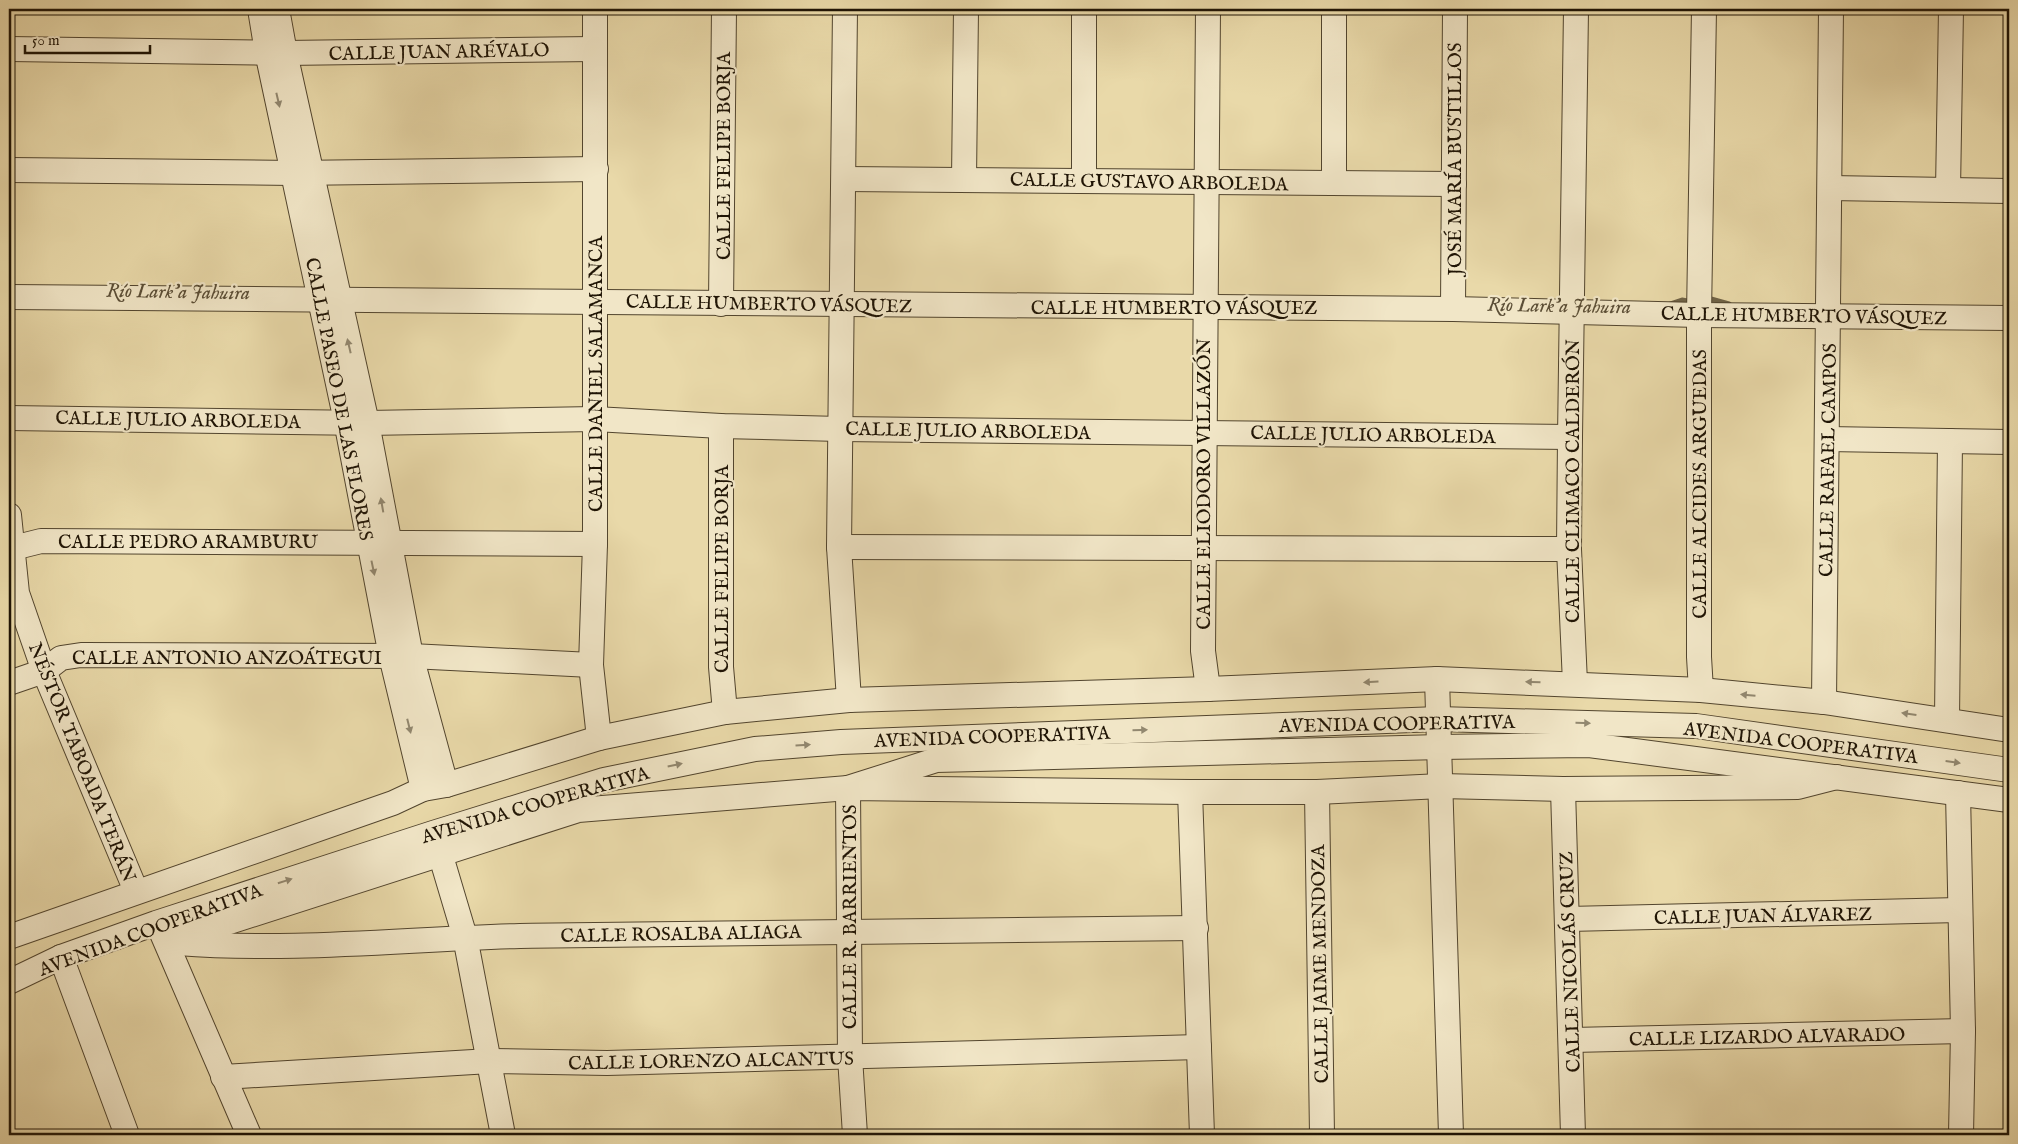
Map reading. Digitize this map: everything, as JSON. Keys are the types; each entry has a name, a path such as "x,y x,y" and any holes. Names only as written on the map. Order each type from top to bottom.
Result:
{"street":[{"name":"CALLE PASEO DE LAS FLORES","path":"260,9 276,53 303,173 357,422 378,542 401,656 434,787"},
{"name":"CALLE PASEO DE LAS FLORES","path":"276,53 277,9"},
{"name":"CALLE DANIEL SALAMANCA","path":"595,9 595,544 591,664 599,738"},
{"name":"CALLE FELIPE BORJA","path":"722,304 724,9"},
{"path":"845,9 839,547 849,700"},
{"path":"964,179 966,9"},
{"path":"1084,9 1084,181"},
{"name":"CALLE ELIODORO VILLAZÓN","path":"1208,9 1205,307 1206,432 1203,549 1203,656 1208,689"},
{"path":"1334,9 1334,183"},
{"name":"JOSÉ MARÍA BUSTILLOS","path":"1453,309 1456,9"},
{"name":"CALLE CLIMACO CALDERÓN","path":"1575,683 1569,549 1576,9"},
{"name":"CALLE ALCIDES ARGUEDAS","path":"1701,690 1699,657 1699,315 1704,9"},
{"name":"CALLE RAFAEL CAMPOS","path":"1824,702 1831,9"},
{"path":"1948,190 1951,9"},
{"name":"CALLE JUAN ARÉVALO","path":"9,49 276,53 594,49"},
{"path":"9,170 303,173 596,169"},
{"name":"CALLE GUSTAVO ARBOLEDA","path":"844,179 1454,184"},
{"path":"1830,188 2009,191"},
{"name":"CALLE HUMBERTO VÁSQUEZ","path":"9,297 594,300 722,304 1453,309 1699,315 2009,318"},
{"name":"CALLE JULIO ARBOLEDA","path":"9,418 357,422 595,419 721,426 1570,437"},
{"name":"CALLE FELIPE BORJA","path":"721,426 721,667 725,712"},
{"path":"1827,439 2009,442"},
{"path":"1947,719 1950,441"},
{"name":"NÉSTOR TABOADA TERÁN","path":"9,515 10,548 17,593 44,671 136,891"},
{"name":"CALLE PEDRO ARAMBURU","path":"10,548 41,541 595,544"},
{"path":"839,547 1569,549"},
{"name":"CALLE ANTONIO ANZOÁTEGUI","path":"9,683 44,671 60,658 81,655 401,656 591,664"},
{"path":"1437,679 1451,1135"},
{"name":"AVENIDA COOPERATIVA","path":"9,937 434,787 599,738 725,712 849,700 1208,689 1437,679 1575,683 1701,690 1824,702 1947,719 2009,730"},
{"name":"AVENIDA COOPERATIVA","path":"9,982 61,957 161,933 433,833 604,780 755,749 841,742 1438,719 1696,726 2009,770"},
{"path":"848,788 936,760 1440,747 1589,746 2009,800"},
{"path":"249,1135 161,933 440,853 578,810 848,788 1317,792 1441,786 1563,789 1798,787 1837,777"},
{"name":"CALLE R. BARRIENTOS","path":"848,788 850,1057 855,1135"},
{"name":"CALLE NICOLÁS CRUZ","path":"1563,789 1572,1040 1573,1135"},
{"path":"1190,792 1202,1135"},
{"name":"CALLE JAIME MENDOZA","path":"1317,792 1322,1135"},
{"path":"1958,794 1963,1031 1961,1135"},
{"path":"440,853 465,937 503,1135"},
{"name":"CALLE JUAN ÁLVAREZ","path":"1568,919 1959,910"},
{"name":"CALLE ROSALBA ALIAGA","path":"161,933 220,947 270,947 465,937 849,929 1196,928"},
{"path":"61,957 127,1135"},
{"name":"CALLE LIZARDO ALVARADO","path":"1572,1040 1963,1031"},
{"name":"CALLE LORENZO ALCANTUS","path":"223,1077 490,1061 607,1063 1200,1047"}],"waterway":[{"name":"Río Lark’a Jahuira","path":"1706,300 1711,299 1729,304"},
{"name":"Río Lark’a Jahuira","path":"1667,305 1682,300 1693,302"}]}
